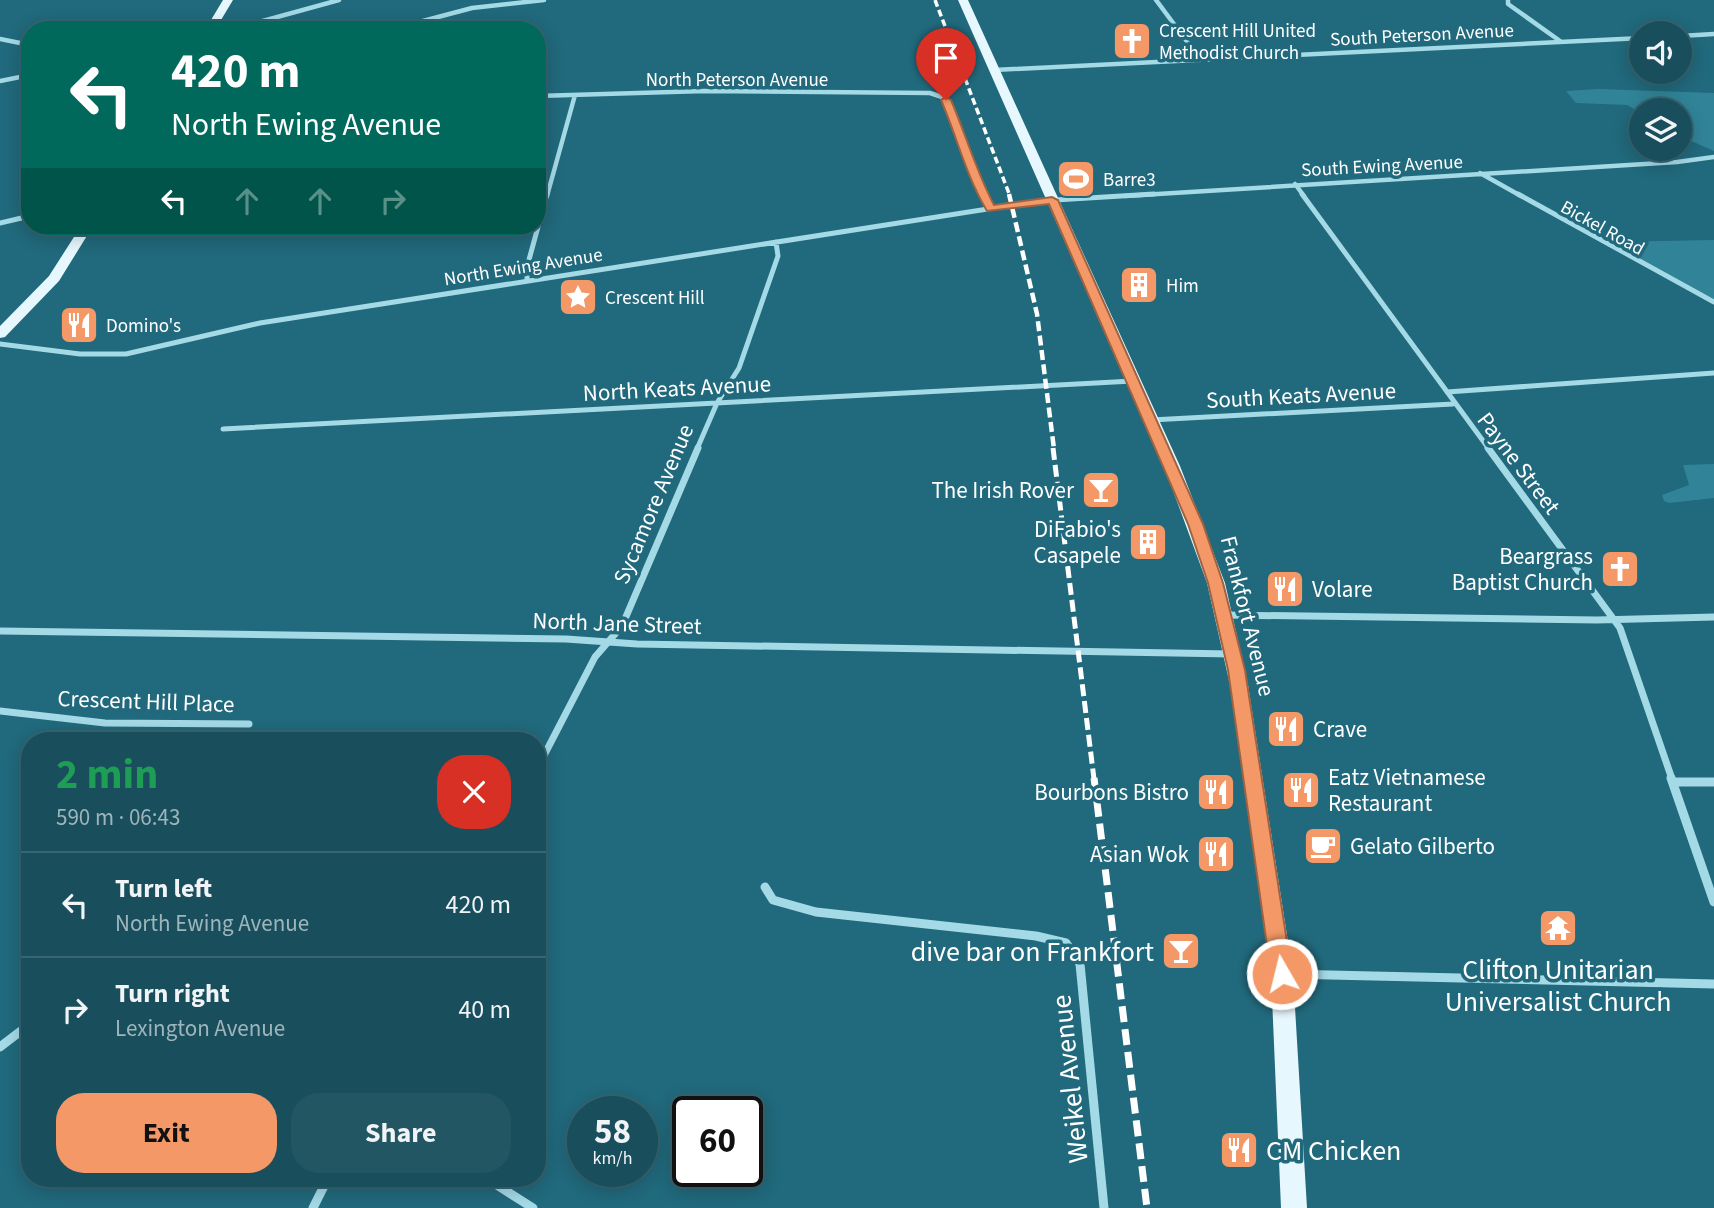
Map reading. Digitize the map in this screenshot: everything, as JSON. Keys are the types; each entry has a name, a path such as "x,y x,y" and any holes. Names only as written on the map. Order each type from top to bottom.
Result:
{"main road":[{"path":"215,21 228,0"},
{"name":"Frankfort Avenue","path":"963,0 1196,524 1224,615 1233,654 1282,974 1294,1208"},
{"path":"0,334 54,278 81,235"}],"street":[{"path":"263,21 339,0"},
{"path":"423,21 472,8 544,0"},
{"path":"1156,0 1200,59"},
{"path":"1508,0 1508,4 1560,42"},
{"path":"1692,35 1714,34"},
{"path":"0,39 21,42"},
{"name":"South Peterson Avenue","path":"994,70 1629,39"},
{"path":"0,81 21,77"},
{"name":"North Peterson Avenue","path":"546,96 705,91 915,92 936,95 950,105 971,171 991,208"},
{"path":"546,191 575,95"},
{"name":"South Ewing Avenue","path":"1052,200 1714,157"},
{"name":"Bickel Road","path":"1480,173 1714,302"},
{"name":"Payne Street","path":"1295,184 1612,619 1628,646 1714,902"},
{"name":"North Ewing Avenue","path":"0,344 90,355 125,354 192,341 260,323 1052,200"},
{"path":"0,223 21,218"},
{"path":"527,281 527,267 534,235"},
{"name":"Sycamore Avenue","path":"546,751 586,673 622,625 717,403 739,368 778,256 776,242"},
{"path":"1447,392 1714,373"},
{"name":"North Keats Avenue","path":"223,429 1133,381"},
{"name":"South Keats Avenue","path":"1150,420 1453,404"},
{"path":"1224,615 1612,619 1714,617"},
{"name":"North Jane Street","path":"0,631 566,639 607,643 1233,654"},
{"name":"Crescent Hill Place","path":"0,710 106,723 249,724"},
{"path":"1673,782 1714,782"},
{"name":"Weikel Avenue","path":"765,887 773,900 816,912 1036,936 1066,943 1072,948 1080,964 1104,1208"},
{"path":"1282,974 1714,984"},
{"path":"0,1046 21,1031"},
{"path":"313,1208 324,1187"},
{"path":"500,1187 533,1208"}],"shaded area":[{"path":"1599,89 1714,93 1714,151 1692,141 1692,98 1629,98 1629,106 1576,103 1566,91"},
{"path":"1714,240 1714,300 1611,242"},
{"path":"1714,464 1714,498 1669,503 1664,501 1662,495 1689,485 1683,465"}],"railway":[{"path":"935,0 1010,196"},
{"path":"1009,194 1037,314 1054,449"},
{"path":"1053,448 1094,779"},
{"path":"1094,778 1147,1208"}],"place":[{"name":"Crescent Hill United Methodist Church","path":"1132,41"},
{"name":"Barre3","path":"1076,179"},
{"name":"Him","path":"1139,285"},
{"name":"Crescent Hill","path":"578,297"},
{"name":"Domino's","path":"79,325"},
{"name":"The Irish Rover","path":"1101,490"},
{"name":"DiFabio's Casapele","path":"1148,542"},
{"name":"Beargrass Baptist Church","path":"1620,569"},
{"name":"Volare","path":"1285,589"},
{"name":"Crave","path":"1286,729"},
{"name":"Eatz Vietnamese Restaurant","path":"1301,790"},
{"name":"Bourbons Bistro","path":"1216,792"},
{"name":"Gelato Gilberto","path":"1323,846"},
{"name":"Asian Wok","path":"1216,854"},
{"name":"Clifton Unitarian Universalist Church","path":"1558,928"},
{"name":"dive bar on Frankfort","path":"1181,951"},
{"name":"CM Chicken","path":"1239,1150"}],"route":[{"path":"946,100 960,132 971,171 991,208 1052,200 1196,524 1216,583 1233,654 1282,974"}]}
